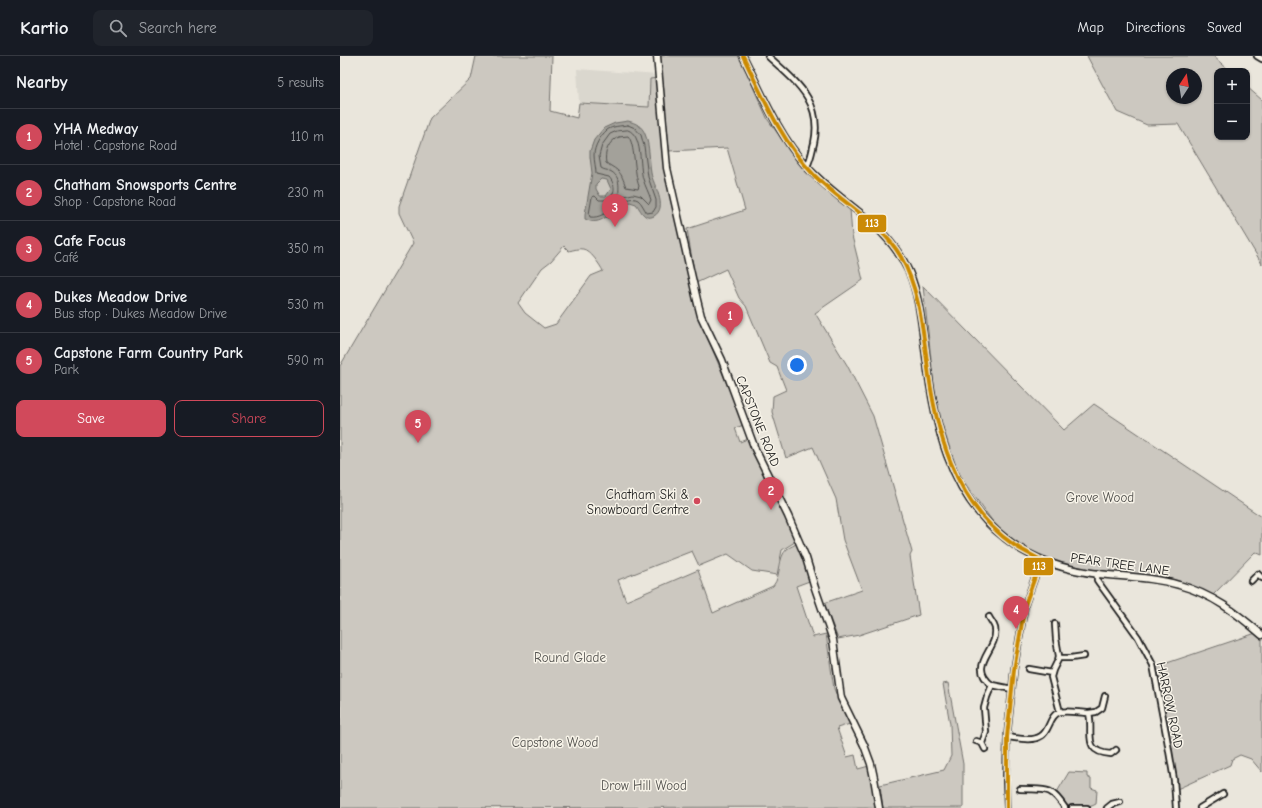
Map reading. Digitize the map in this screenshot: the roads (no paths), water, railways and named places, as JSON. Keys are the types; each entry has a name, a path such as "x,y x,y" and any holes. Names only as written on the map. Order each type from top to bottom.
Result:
{"street":[{"name":"CAPSTONE ROAD","path":"657,56 667,168 701,316 722,360 755,449 788,516 806,558 834,640 841,698 864,745 871,764 879,808"},
{"name":"PEAR TREE LANE","path":"743,56 779,128 793,150 826,187 879,229 892,243 909,272 921,320 932,399 944,448 953,472 970,500 986,521 1012,544 1041,560 1067,568 1097,574 1161,581 1198,591 1227,607 1262,635"},
{"path":"768,56 804,91 810,99 813,108 816,130 810,162 807,166"},
{"path":"1257,56 1262,59"},
{"path":"1007,808 1006,737 1012,689 1025,605 1041,560"},
{"name":"HARROW ROAD","path":"1097,574 1099,583 1138,637 1153,665 1174,780 1176,808"},
{"path":"1251,581 1258,574 1262,578"},
{"path":"988,617 994,626 995,632 982,669 985,677 992,685 1012,689"},
{"path":"1055,624 1059,658 1052,673 1052,684 1060,712"},
{"path":"1059,658 1084,656"},
{"path":"1029,669 1052,673"},
{"path":"985,749 982,742 986,732 984,712 992,685"},
{"path":"1006,737 1029,739 1040,737 1045,732 1053,718 1060,712 1096,712 1102,708 1105,696"},
{"path":"1089,713 1093,748 1103,754 1111,754 1116,750"},
{"path":"976,741 982,742"},
{"path":"1020,788 1051,791 1055,794 1064,808"},
{"path":"1200,808 1223,794"},
{"path":"1106,808 1112,804 1120,802"},
{"path":"1072,808 1087,808"}],"water":[{"path":"628,121 638,125 644,131 648,143 652,178 659,196 660,207 654,216 648,217 643,214 636,204 630,202 608,218 606,217 598,221 591,221 585,219 592,173 590,151 594,140 604,128 615,123","holes":["601,179 607,180 611,189 606,196 600,196 596,189 596,184"]}],"place":[{"name":"Cafe Focus","path":"615,227"},
{"name":"YHA Medway","path":"730,335"},
{"name":"Capstone Farm Country Park","path":"418,443"},
{"name":"Chatham Ski & Snowboard Centre","path":"697,501"},
{"name":"Chatham Snowsports Centre","path":"771,510"},
{"name":"Dukes Meadow Drive","path":"1016,629"}],"park label":[{"name":"Grove Wood","path":"1100,497"},
{"name":"Round Glade","path":"570,657"},
{"name":"Capstone Wood","path":"555,742"},
{"name":"Drow Hill Wood","path":"644,785"}]}
